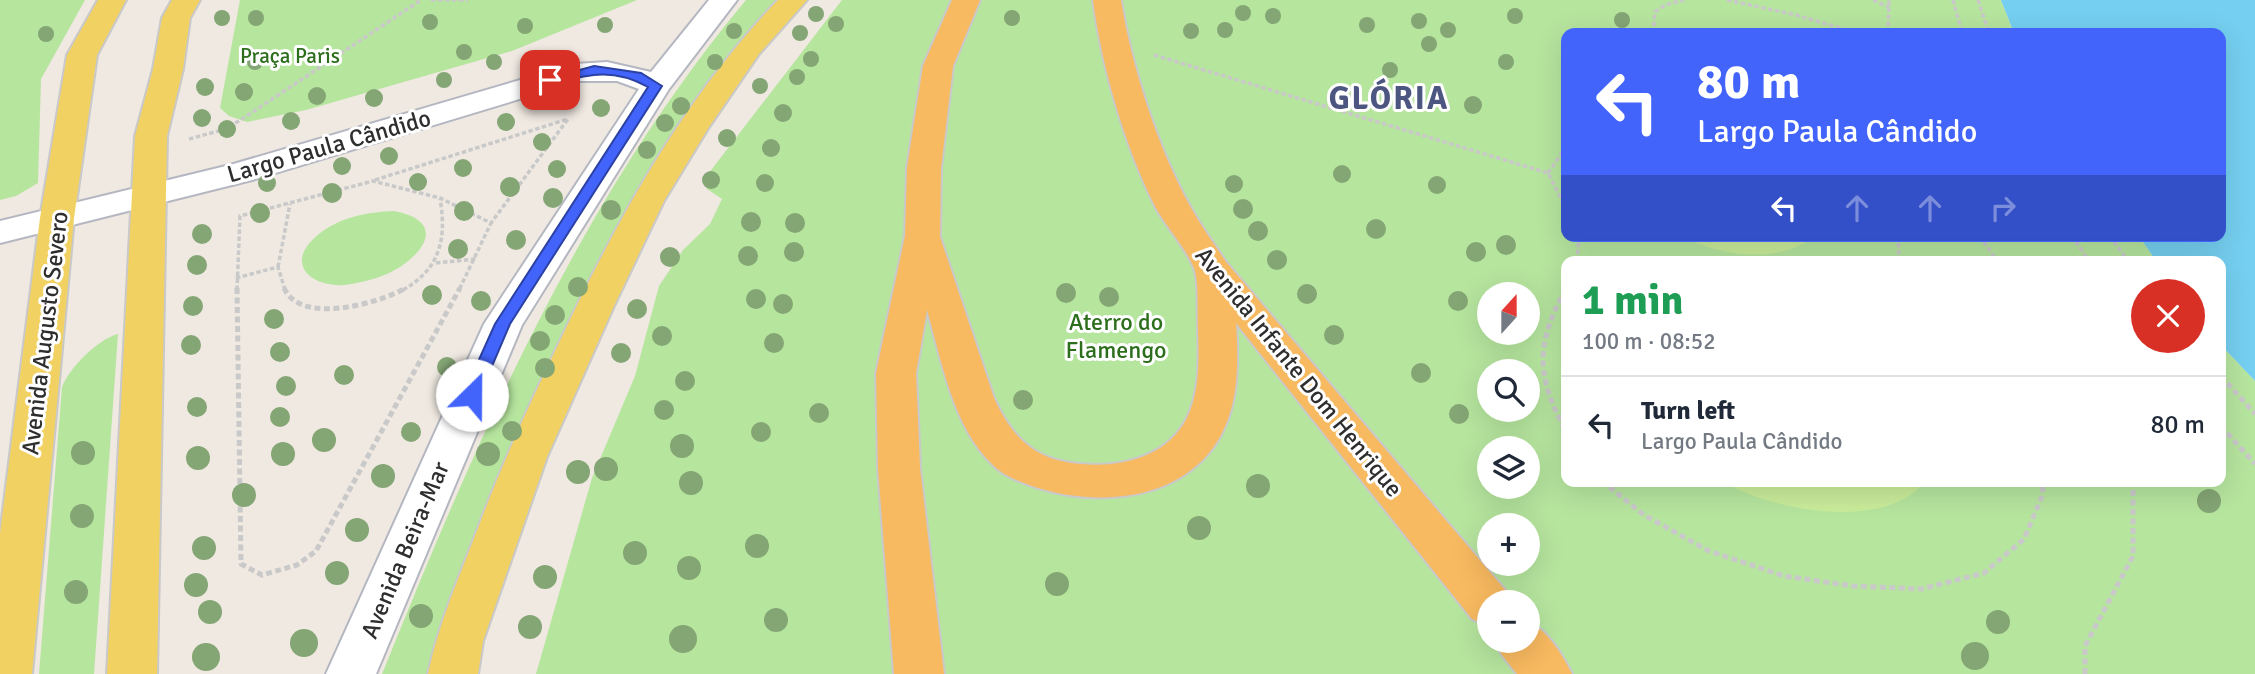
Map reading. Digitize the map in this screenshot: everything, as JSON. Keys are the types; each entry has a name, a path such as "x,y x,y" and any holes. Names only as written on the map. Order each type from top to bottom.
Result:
{"highway":[{"path":"919,674 900,481 896,373 923,236 924,168 938,66 967,0"},
{"name":"Avenida Infante Dom Henrique","path":"1107,0 1113,43 1143,136 1173,207 1213,270 1477,590"},
{"path":"923,236 976,407 994,437 1005,452 1030,468 1056,478 1091,483 1132,478 1165,466 1195,443 1208,420 1217,378 1213,270"},
{"path":"1530,653 1547,674"}],"main road":[{"name":"Avenida Augusto Severo","path":"7,674 57,218 82,55 112,0"},
{"path":"132,674 146,197 152,150 151,136 168,69 176,18 186,0"},
{"name":"Avenida Beira-Mar","path":"351,674 503,324 656,86 723,0"},
{"path":"453,674 459,641 526,457 595,306 648,201 693,127 748,48 793,0"},
{"name":"Largo Paula Cândido","path":"0,232 240,173 575,73 594,69 615,70 637,76 656,86"}],"path":[{"path":"152,150 231,125 421,0"},
{"path":"431,0 468,0"},
{"path":"1653,28 1655,12 1665,5 1684,0"},
{"path":"1727,0 1840,28"},
{"path":"1873,0 1889,6"},
{"path":"1888,28 1889,0"},
{"path":"1953,0 1961,28"},
{"path":"1978,0 1987,28"},
{"path":"1113,43 1548,173 1561,198"},
{"path":"568,119 491,223 477,259 316,551 296,565 261,575 241,564 236,278 240,216 373,181 568,119"},
{"path":"1548,173 1561,154"},
{"path":"373,181 440,198 491,223"},
{"path":"290,204 278,267 289,298 299,304 345,309 392,296 422,276 435,263 442,248 445,226 440,198"},
{"path":"435,263 477,259"},
{"path":"236,278 278,267"},
{"path":"1561,297 1553,310 1541,344 1543,380 1561,420"},
{"path":"2226,382 2255,414"},
{"path":"2226,432 2255,464"},
{"path":"1609,487 1644,515 1709,551 1784,576 1853,586 1921,589 1984,573 2024,539 2043,494 2042,487"},
{"path":"2085,674 2085,646 2133,556 2133,487"}],"green space":[{"path":"0,0 85,0 41,79 38,183 16,196 0,200"},
{"name":"Praça Paris","path":"240,0 637,0 512,51 306,110 247,122 229,116 220,108"},
{"path":"746,0 779,0 694,115 434,674 382,674 418,585 496,409 583,238 633,156 687,76"},
{"name":"Aterro do Flamengo","path":"842,0 2001,0 2012,28 1561,28 1561,242 2143,242 2153,256 1561,256 1561,487 2226,487 2226,350 2255,381 2255,674 536,674 592,478 635,376 659,286 683,250 710,224 722,199 707,189 705,178"},
{"path":"394,211 420,222 425,230 422,247 405,264 383,276 352,284 326,284 307,273 302,256 308,245 327,228 355,216"},
{"path":"1693,242 1805,242 1783,251 1766,254 1730,252"},
{"path":"118,334 94,674 39,674 62,387 85,355"},
{"path":"1735,487 1918,487 1907,497 1883,507 1856,511 1796,507 1768,501"}],"water":[{"path":"2001,0 2255,0 2255,381 2226,350 2226,256 2153,256 2143,242 2226,242 2226,28 2012,28"}],"district":[{"name":"GLÓRIA","path":"1389,98"}],"route":[{"path":"472,395 503,324 656,86 637,76 615,70 594,69 550,80"}]}
